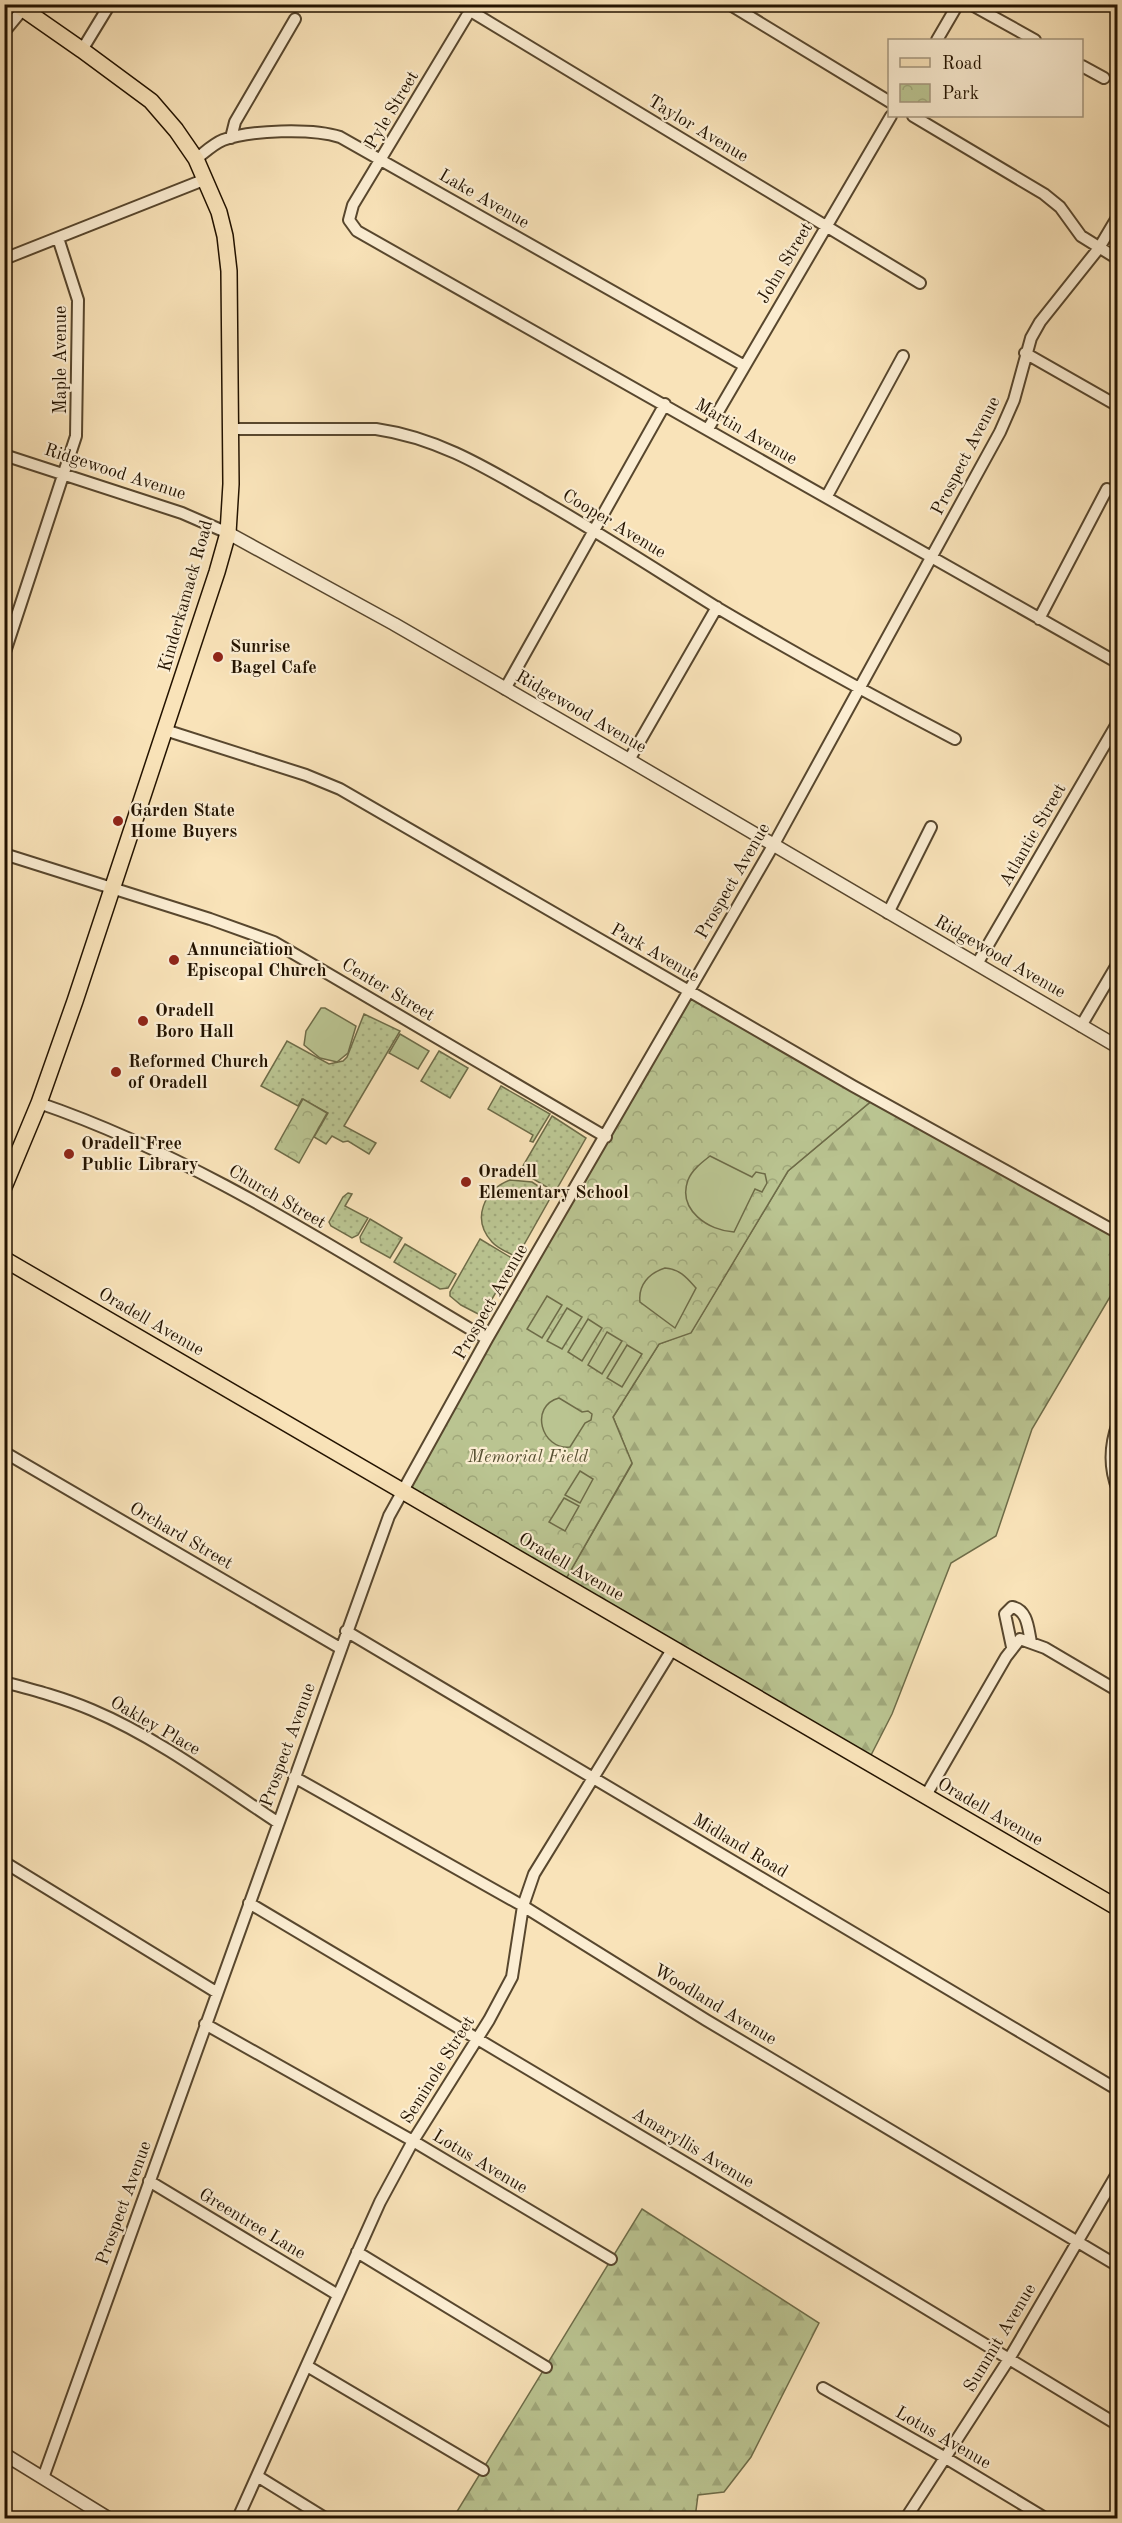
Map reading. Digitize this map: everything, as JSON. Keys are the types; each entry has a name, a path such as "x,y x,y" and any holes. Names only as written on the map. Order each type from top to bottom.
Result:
{"main road":[{"name":"Kinderkamack Road","path":"4,1187 39,1103 165,730 228,533 231,484 227,254 219,212 206,179 177,130 151,101 20,7"},
{"name":"Oradell Avenue","path":"4,1259 1118,1908"}],"street":[{"path":"82,50 110,4"},
{"name":"Taylor Avenue","path":"459,4 472,8 920,283"},
{"path":"729,4 888,101"},
{"path":"938,39 958,4"},
{"path":"970,4 1033,39"},
{"path":"4,32 20,7"},
{"name":"Pyle Street","path":"357,231 349,220 349,213 472,8"},
{"path":"231,138 235,122 295,19"},
{"path":"1083,67 1104,78"},
{"name":"John Street","path":"708,429 743,365 890,117"},
{"path":"915,117 1044,194 1060,207 1081,236 1118,259"},
{"name":"Lake Avenue","path":"196,159 217,143 231,138 302,131 322,132 340,137 743,365"},
{"path":"4,259 206,179"},
{"name":"Prospect Avenue","path":"43,2478 389,1516 487,1339 774,844 1009,416 1025,353 1041,322 1099,248 1118,216"},
{"name":"Martin Avenue","path":"357,231 1118,663"},
{"name":"Maple Avenue","path":"4,655 76,436 79,312 74,284 58,238"},
{"path":"1025,353 1118,406"},
{"path":"827,496 903,356"},
{"path":"505,689 665,404"},
{"name":"Cooper Avenue","path":"230,429 376,429 400,433 468,457 595,531 717,607 858,688 955,739"},
{"name":"Ridgewood Avenue","path":"4,455 182,513 228,533 629,760 1118,1047"},
{"path":"1040,619 1107,489"},
{"path":"629,760 717,607"},
{"name":"Atlantic Street","path":"977,964 1118,722"},
{"name":"Park Avenue","path":"165,730 306,775 340,789 689,992 1118,1233"},
{"path":"888,913 931,827"},
{"name":"Center Street","path":"4,854 210,919 274,942 606,1137"},
{"path":"1081,1026 1118,963"},
{"name":"Church Street","path":"39,1103 95,1123 182,1162 487,1339"},
{"path":"1118,1423 1111,1453 1112,1469 1118,1490"},
{"name":"Orchard Street","path":"4,1452 340,1648"},
{"path":"1016,1643 1005,1614 1012,1607 1020,1610 1025,1616 1031,1642"},
{"name":"Midland Road","path":"346,1632 1118,2090"},
{"path":"1016,1643 1031,1642 1118,1691"},
{"path":"925,1797 1016,1643"},
{"name":"Seminole Street","path":"238,2518 357,2252 413,2142 477,2039 512,1977 523,1906 534,1874 673,1648"},
{"name":"Oakley Place","path":"4,1682 75,1702 124,1725 278,1822"},
{"name":"Woodland Avenue","path":"294,1777 523,1906 706,2020 1118,2266"},
{"path":"4,1862 216,1992"},
{"name":"Amaryllis Avenue","path":"249,1903 1118,2425"},
{"name":"Lotus Avenue","path":"205,2024 413,2142 611,2259"},
{"name":"Summit Avenue","path":"906,2518 1009,2359 1118,2172"},
{"name":"Greentree Lane","path":"149,2181 338,2295"},
{"path":"357,2252 546,2367"},
{"path":"307,2366 483,2469"},
{"name":"Lotus Avenue","path":"824,2388 1045,2518"},
{"path":"4,2454 108,2518"},
{"path":"257,2476 325,2518"}],"green space":[{"name":"Memorial Field","path":"689,992 875,1098 788,1171 691,1333 659,1344 613,1417 632,1463 563,1584 403,1492"},
{"path":"321,1008 325,1008 356,1026 348,1053 337,1062 320,1058 304,1045 306,1031"},
{"path":"364,1014 400,1031 344,1126 376,1143 369,1154 348,1141 343,1142 332,1136 326,1144 314,1137 328,1113 302,1099 298,1106 261,1086 287,1041 329,1064 343,1061 347,1057"},
{"path":"400,1034 429,1051 418,1069 389,1053"},
{"path":"439,1051 468,1068 450,1098 421,1081"},
{"path":"501,1086 550,1114 533,1142 530,1141 533,1135 488,1109"},
{"path":"875,1098 1117,1233 1117,1285 1032,1429 996,1536 951,1563 892,1714 867,1763 563,1584 632,1464 613,1417 659,1344 691,1332 788,1171"},
{"path":"303,1099 327,1113 299,1163 275,1149"},
{"path":"552,1116 586,1138 555,1192 520,1171"},
{"path":"710,1156 752,1177 756,1172 765,1174 767,1183 762,1192 755,1189 734,1232 724,1231 706,1223 697,1217 687,1201 686,1191 690,1176"},
{"path":"510,1180 532,1182 552,1195 517,1257 494,1244 482,1224 483,1206 487,1198 493,1191"},
{"path":"348,1193 352,1194 345,1206 368,1218 358,1235 352,1238 331,1226 329,1222 343,1197"},
{"path":"370,1219 402,1238 390,1258 361,1242 360,1237"},
{"path":"480,1239 515,1260 482,1316 461,1305 450,1296 450,1292"},
{"path":"405,1244 456,1274 448,1288 440,1289 394,1262"},
{"path":"665,1268 679,1272 696,1288 675,1328 640,1302 641,1290 646,1280"},
{"path":"547,1296 562,1305 542,1338 527,1329"},
{"path":"567,1308 582,1317 562,1349 547,1341"},
{"path":"588,1319 602,1328 582,1361 568,1352"},
{"path":"607,1332 622,1341 602,1374 588,1365"},
{"path":"627,1345 642,1354 622,1387 607,1378"},
{"path":"559,1398 582,1412 588,1411 592,1414 591,1420 585,1423 570,1447 552,1442 542,1427 544,1409"},
{"path":"580,1471 593,1479 580,1503 565,1495"},
{"path":"564,1498 579,1506 565,1531 549,1522"},
{"path":"642,2209 819,2323 751,2457 724,2492 698,2495 695,2518 453,2518"}],"place":[{"name":"Sunrise Bagel Cafe","path":"218,657"},
{"name":"Garden State Home Buyers","path":"118,821"},
{"name":"Annunciation Episcopal Church","path":"174,960"},
{"name":"Oradell Boro Hall","path":"143,1021"},
{"name":"Reformed Church of Oradell","path":"116,1072"},
{"name":"Oradell Free Public Library","path":"69,1154"},
{"name":"Oradell Elementary School","path":"466,1182"}]}
